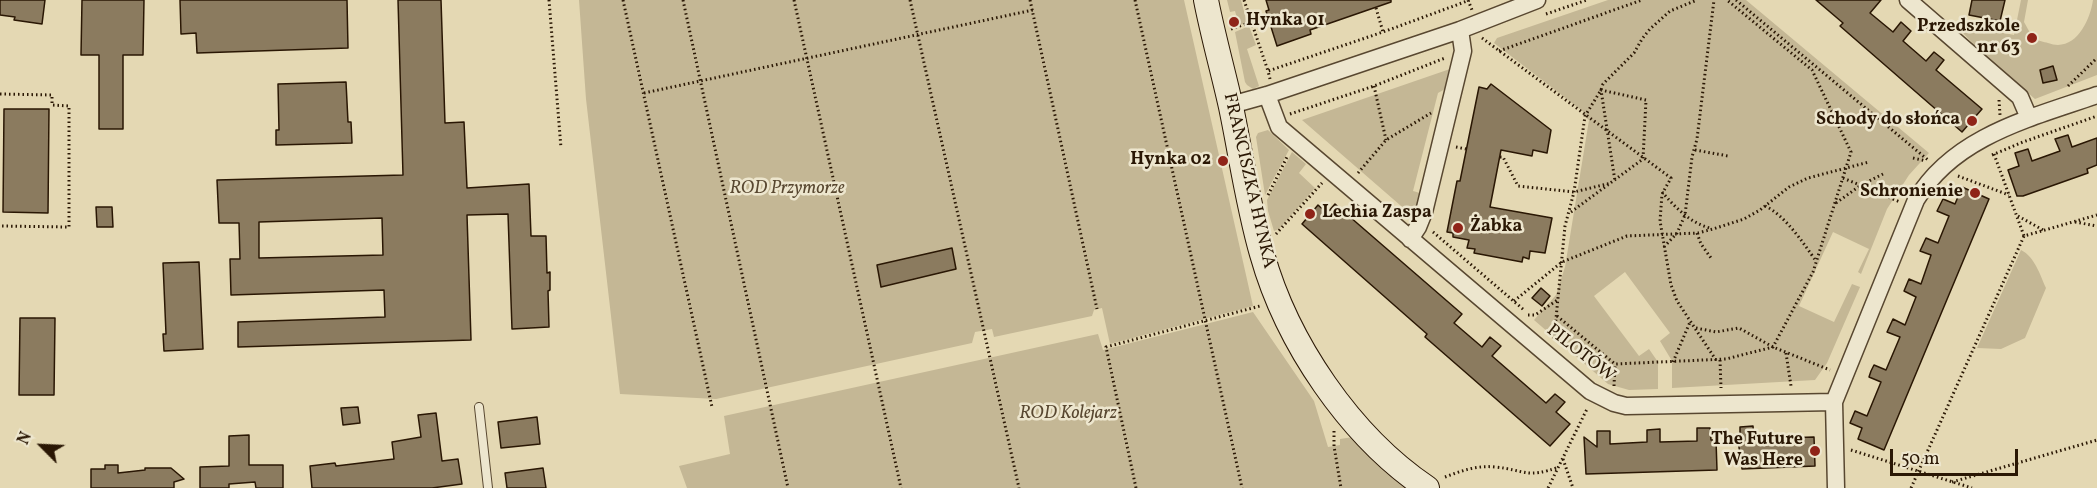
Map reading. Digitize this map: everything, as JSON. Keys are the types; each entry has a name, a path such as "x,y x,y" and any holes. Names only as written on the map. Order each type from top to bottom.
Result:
{"street":[{"name":"FRANCISZKA HYNKA","path":"1206,0 1231,105 1262,254 1280,302 1311,363 1370,441 1412,478 1432,484"},
{"path":"1908,0 2020,96 2029,118"},
{"path":"1231,105 1269,89 1460,30 1513,4 1541,8"},
{"path":"1410,239 1424,212 1447,118 1463,51 1460,30"},
{"name":"PILOTÓW","path":"1269,89 1275,119 1279,127 1590,391 1614,403 1626,406 1834,402"},
{"path":"1836,488 1834,402 1913,207 1926,184 1939,169 1971,144 2029,118 2097,95"}],"lane":[{"path":"479,408 488,488"}],"path":[{"path":"549,0 561,148"},
{"path":"623,0 712,407"},
{"path":"683,0 788,488"},
{"path":"794,0 901,488"},
{"path":"910,0 1019,488"},
{"path":"1030,0 1097,309"},
{"path":"1135,0 1242,488"},
{"path":"1244,0 1268,71 1269,89"},
{"path":"1268,71 1469,0"},
{"path":"1541,8 1587,0"},
{"path":"1499,51 1642,0"},
{"path":"1552,359 1565,226 1574,192 1585,116 1609,76 1634,52 1650,29 1670,11 1697,0"},
{"path":"1664,248 1677,233 1685,215 1714,0"},
{"path":"1557,316 1615,364 1718,360 1773,347 1813,272 1851,152 1812,70 1726,0"},
{"path":"1736,0 1931,162 1913,159"},
{"path":"1376,8 1383,32"},
{"path":"644,93 1033,10"},
{"path":"1230,30 1252,22"},
{"path":"1275,119 1374,86 1463,51 1478,45 1486,36"},
{"path":"1482,39 1671,178 1662,192 1660,221 1671,285 1677,301 1718,360 1722,404"},
{"path":"2062,88 2070,85 2097,58"},
{"path":"1812,70 1815,66"},
{"path":"1374,86 1386,140"},
{"path":"1601,90 1614,182"},
{"path":"1569,213 1643,159 1646,100 1601,90"},
{"path":"0,94 52,95 52,105 69,106 69,227 0,226"},
{"path":"1997,121 2002,119 1998,95 2004,100"},
{"path":"1347,186 1386,140 1430,113 1447,118"},
{"path":"1987,158 2023,142 2097,116"},
{"path":"1268,196 1292,148"},
{"path":"1695,150 1728,156"},
{"path":"1911,488 2024,236 1994,154"},
{"path":"1500,157 1503,157 1518,186 1574,192 1614,182"},
{"path":"1514,301 1562,262 1627,236 1697,233 1713,229 1744,219 1789,188 1808,178 1869,162"},
{"path":"1939,169 2009,195"},
{"path":"1957,176 1965,171"},
{"path":"1271,240 1331,172"},
{"path":"1835,204 1861,185 1883,174"},
{"path":"1843,178 1913,207"},
{"path":"1662,192 1685,215 1700,225 1713,229"},
{"path":"1765,206 1773,210 1801,239 1816,261"},
{"path":"2016,215 2043,230"},
{"path":"2024,236 2097,215"},
{"path":"2074,222 2097,226"},
{"path":"1432,231 1524,310"},
{"path":"1697,233 1701,244 1711,258"},
{"path":"1521,314 1534,315 1559,299"},
{"path":"1136,488 1106,347 1280,302"},
{"path":"1673,362 1691,321"},
{"path":"1696,328 1716,332 1739,328 1773,347 1844,376"},
{"path":"1786,352 1793,404"},
{"path":"1548,488 1587,409"},
{"path":"1952,482 2097,440"},
{"path":"1334,446 1341,488"},
{"path":"1845,449 1972,488"},
{"path":"1563,459 1573,488"},
{"path":"1432,484 1470,467 1495,467 1525,474 1540,474 1559,467"}],"green space":[{"name":"ROD Przymorze","path":"579,0 1184,0 1253,306 1110,344 1102,308 1094,310 1092,316 994,337 992,329 975,332 972,343 716,399 620,394 586,99"},
{"path":"1227,0 1241,0 1247,23 1239,25 1235,11 1230,12"},
{"path":"1608,0 1746,0 1929,153 1909,175 1887,209 1861,274 1858,272 1869,249 1833,232 1799,306 1834,322 1852,284 1860,287 1827,363 1815,380 1672,388 1672,361 1660,341 1670,333 1625,272 1594,296 1639,356 1649,349 1658,362 1658,389 1629,390 1608,384 1534,320 1556,295 1565,267 1589,120 1585,117 1585,113 1494,43 1497,38"},
{"path":"2021,0 2028,0 2024,22 2032,35 2039,41 2058,45 2066,43 2080,33 2093,0 2097,0 2097,75 2035,99 1985,56 1960,30 1961,24 2014,35"},
{"path":"1249,26 1256,45 1247,49 1259,86 1253,89 1245,82 1235,32"},
{"path":"1450,69 1445,89 1438,93 1413,191 1420,193 1417,208 1408,212 1302,120"},
{"path":"1268,130 1289,150 1265,195 1256,137 1258,133"},
{"path":"1292,152 1306,164 1299,173 1315,188 1279,229 1274,231 1267,200"},
{"path":"2021,250 2033,262 2046,288 2025,338 2001,349 1977,348"},
{"name":"ROD Kolejarz","path":"1253,312 1314,401 1328,447 1340,445 1340,439 1353,437 1409,488 687,488 679,466 730,454 724,416 1098,334 1103,350"}],"building":[{"path":"0,0 45,0 42,24 14,20 15,17 0,15"},
{"path":"82,0 144,0 143,55 123,55 123,129 99,129 99,55 81,55"},
{"path":"180,0 347,0 348,48 197,53 196,33 181,34"},
{"path":"398,0 441,0 445,123 464,122 467,188 529,184 531,236 546,236 547,273 550,272 549,327 512,329 508,214 467,215 471,340 238,347 238,322 385,317 384,290 231,295 230,259 240,259 239,223 219,223 217,180 403,175","holes":["382,218 383,255 259,258 259,222"]},
{"path":"1266,0 1391,0 1391,2 1310,30 1311,34 1277,46 1266,11 1269,10"},
{"path":"1816,0 1881,0 1870,13 1893,32 1901,22 1911,31 1903,41 1926,61 1934,52 1944,60 1936,70 1982,109 1962,132 1840,26 1843,23"},
{"path":"1972,0 2005,0 2000,21 1969,15"},
{"path":"2053,66 2057,80 2043,83 2040,70"},
{"path":"346,82 348,122 351,122 352,143 276,145 276,130 279,130 278,84"},
{"path":"1491,84 1551,130 1547,153 1533,150 1532,156 1501,150 1490,207 1552,218 1545,253 1530,251 1529,259 1523,257 1522,262 1474,253 1475,249 1467,248 1469,240 1453,237 1453,233 1447,232 1479,87 1487,89"},
{"path":"4,109 49,109 48,213 3,212"},
{"path":"2068,135 2072,147 2097,138 2097,165 2087,169 2088,173 2023,196 2017,196 2008,170 2019,166 2015,153 2028,149 2032,161 2060,151 2055,139"},
{"path":"1962,187 1989,199 1884,450 1858,439 1862,428 1850,423 1855,411 1867,416 1881,382 1869,377 1871,371 1874,365 1886,370 1900,337 1887,332 1893,319 1905,325 1916,297 1904,291 1909,279 1921,284 1931,255 1920,251 1926,238 1938,243 1949,216 1937,211 1943,199 1955,204"},
{"path":"1335,204 1462,314 1454,323 1482,347 1490,337 1501,346 1492,356 1546,403 1555,394 1565,402 1556,412 1570,424 1550,446 1425,337 1427,334 1302,224 1318,205 1327,213"},
{"path":"96,207 112,207 113,227 97,227"},
{"path":"952,248 956,269 881,287 877,265"},
{"path":"199,262 203,349 164,351 163,334 166,334 163,263"},
{"path":"1541,288 1550,296 1542,306 1532,298"},
{"path":"20,318 55,318 54,395 19,395"},
{"path":"358,407 360,423 343,425 341,408"},
{"path":"436,413 442,461 458,459 462,484 432,488 312,488 310,466 335,463 336,466 394,459 392,442 421,437 418,415"},
{"path":"537,417 540,444 501,448 498,422"},
{"path":"1753,426 1754,439 1814,437 1815,466 1742,469 1738,440 1740,440 1740,427"},
{"path":"1697,428 1710,428 1711,440 1716,440 1717,470 1586,474 1584,437 1597,447 1597,431 1610,431 1610,444 1647,442 1647,430 1660,429 1660,442 1697,441"},
{"path":"249,435 249,465 283,465 283,488 256,488 255,482 229,484 229,488 200,488 200,467 229,466 229,436"},
{"path":"105,465 118,465 118,473 145,470 145,468 171,468 184,479 174,482 174,488 91,488 91,469 105,469"},
{"path":"543,468 546,488 507,488 505,473"}],"place":[{"name":"Hynka 01","path":"1234,22"},
{"name":"Przedszkole nr 63","path":"2032,38"},
{"name":"Schody do słońca","path":"1972,121"},
{"name":"Hynka 02","path":"1223,161"},
{"name":"Schronienie","path":"1975,193"},
{"name":"Lechia Zaspa","path":"1310,214"},
{"name":"Żabka","path":"1458,228"},
{"name":"The Future Was Here","path":"1815,451"}]}
